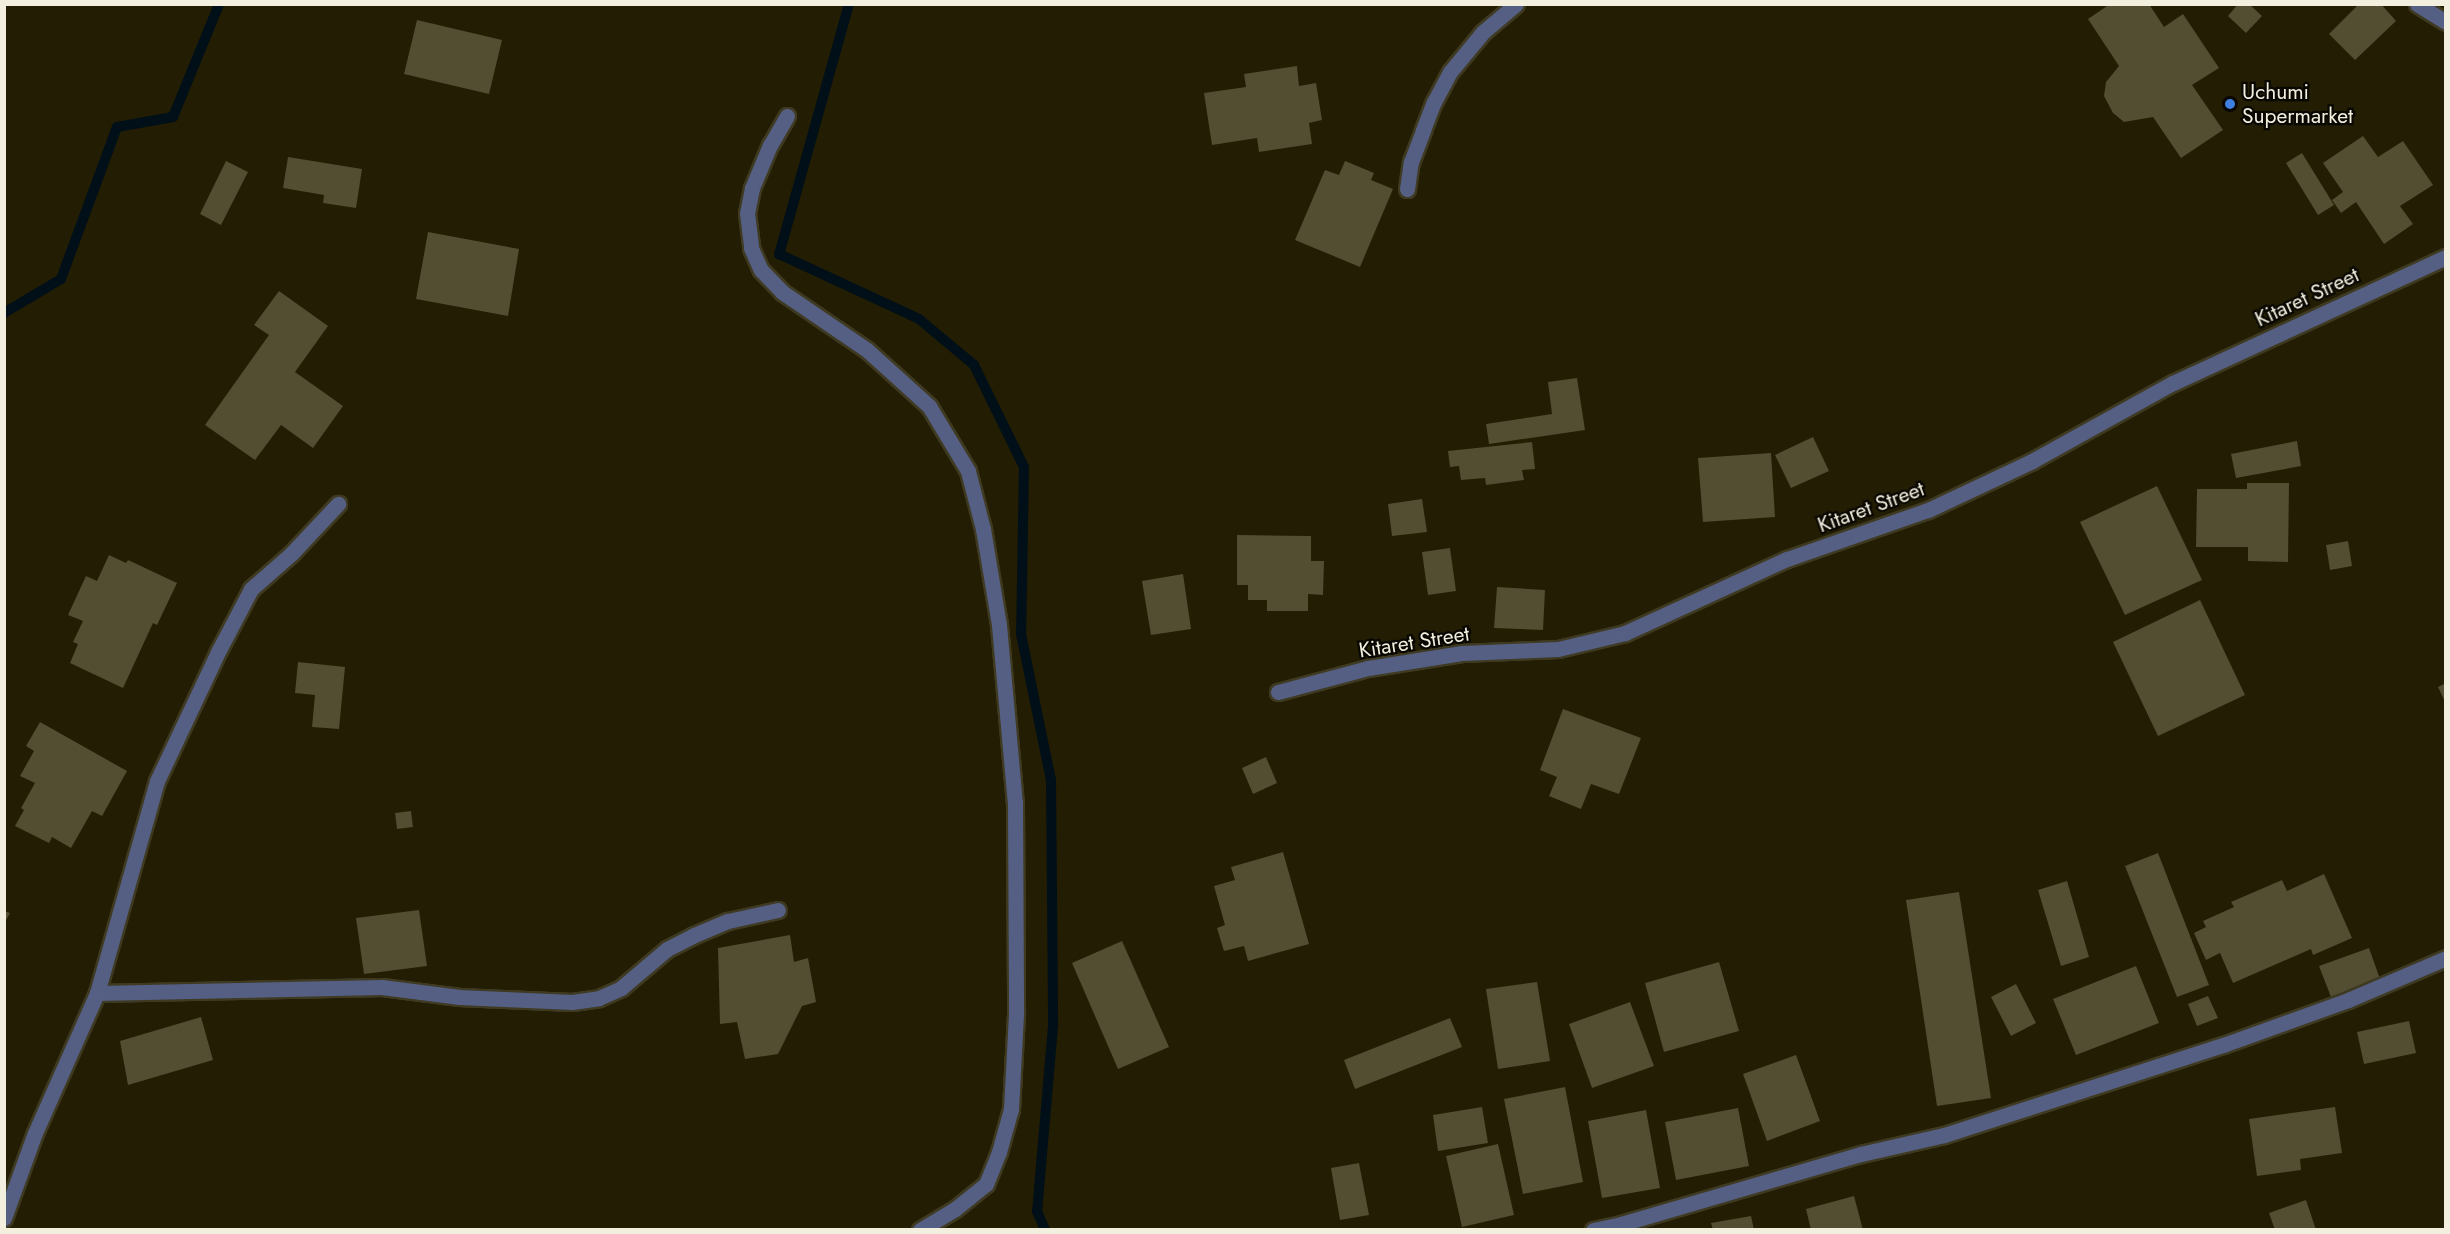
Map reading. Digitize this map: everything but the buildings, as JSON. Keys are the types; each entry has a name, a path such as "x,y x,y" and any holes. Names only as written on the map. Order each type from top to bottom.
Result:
{"street":[{"path":"1407,189 1412,162 1423,130 1434,102 1450,72 1483,32 1516,4"},
{"path":"2417,4 2445,22"},
{"path":"787,116 770,145 752,188 747,213 752,248 761,270 782,292 867,350 929,406 968,471 982,529 999,625 1015,803 1016,1014 1011,1109 999,1152 986,1184 955,1209 920,1230"},
{"name":"Kitaret Street","path":"1278,693 1368,668 1462,653 1558,649 1625,633 1787,559 1928,510 2032,461 2173,383 2445,257"},
{"path":"4,1218 35,1133 96,993 157,781 219,650 251,589 291,554 338,504"},
{"path":"96,993 382,987 459,997 572,1002 599,998 621,988 667,949 692,936 728,921 778,910"},
{"path":"1593,1230 1653,1215 1861,1154 1944,1135 2234,1041 2348,1000 2445,958"}],"waterway":[{"path":"4,313 61,279 117,127 173,117 219,4"},
{"path":"849,4 779,254 919,319 974,365 1024,467 1021,634 1051,780 1053,1026 1037,1211 1045,1230"}],"place":[{"name":"Uchumi Supermarket","path":"2230,104"}]}
